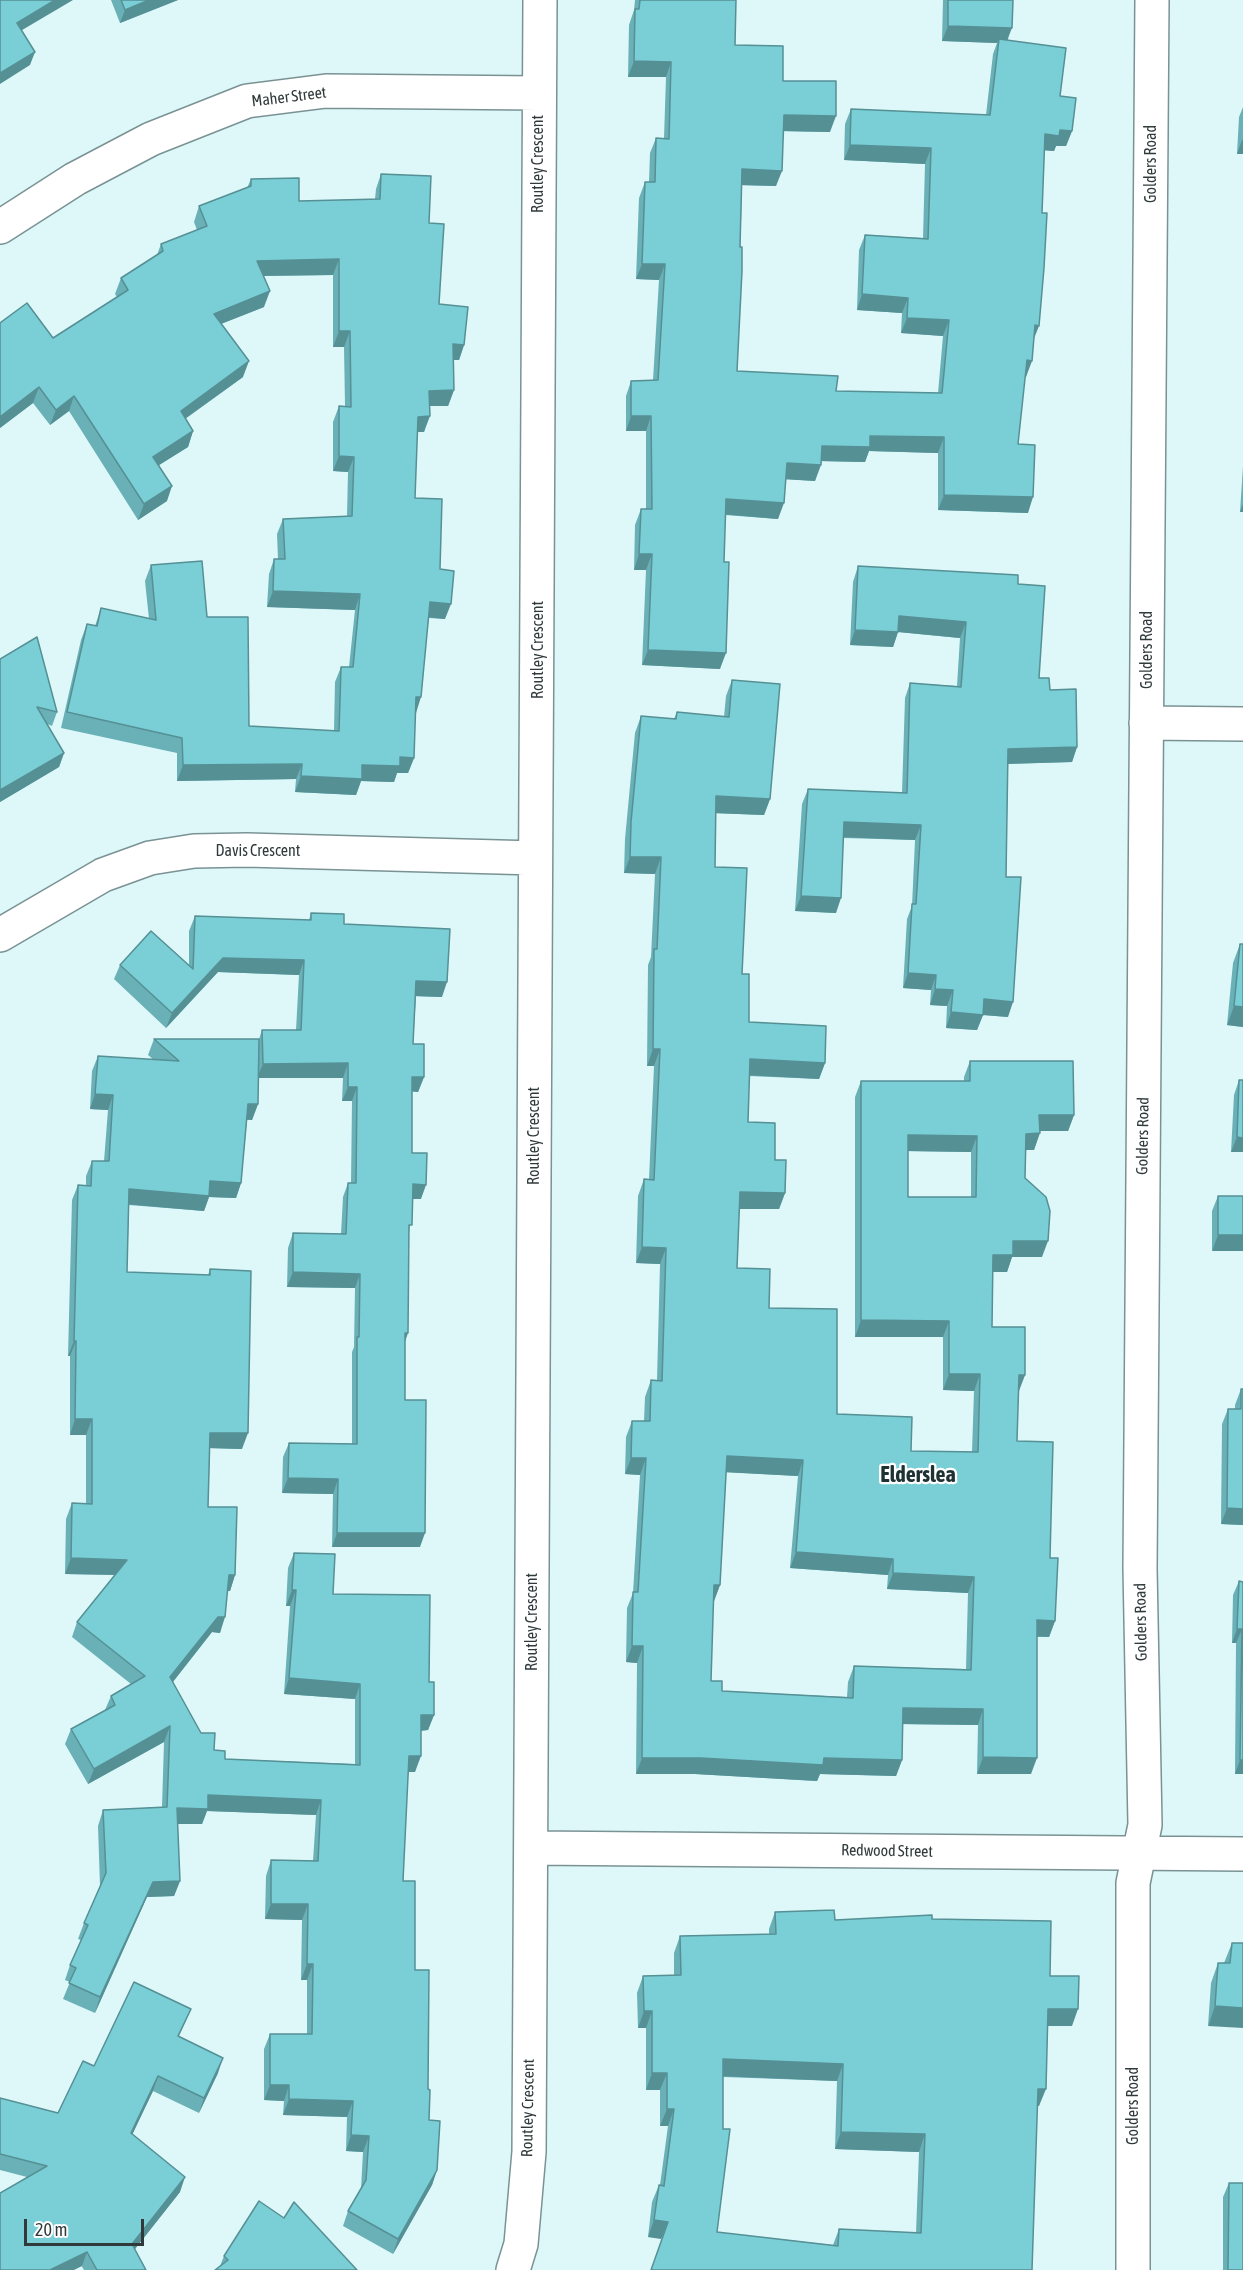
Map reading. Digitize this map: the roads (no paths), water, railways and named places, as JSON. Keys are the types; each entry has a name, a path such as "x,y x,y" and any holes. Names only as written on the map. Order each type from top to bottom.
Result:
{"street":[{"name":"Routley Crescent","path":"513,2270 521,2244 528,2152 540,0"},
{"name":"Golders Road","path":"1133,2270 1133,1883 1145,1825 1140,1545 1152,0"},
{"name":"Maher Street","path":"0,227 75,179 151,139 247,101 326,91 538,93"},
{"path":"1146,723 1243,724"},
{"name":"Davis Crescent","path":"0,935 103,875 150,858 194,851 247,850 535,858"},
{"name":"Redwood Street","path":"531,1848 1243,1854"}],"district":[{"name":"Elderslea","path":"918,1475"}]}
